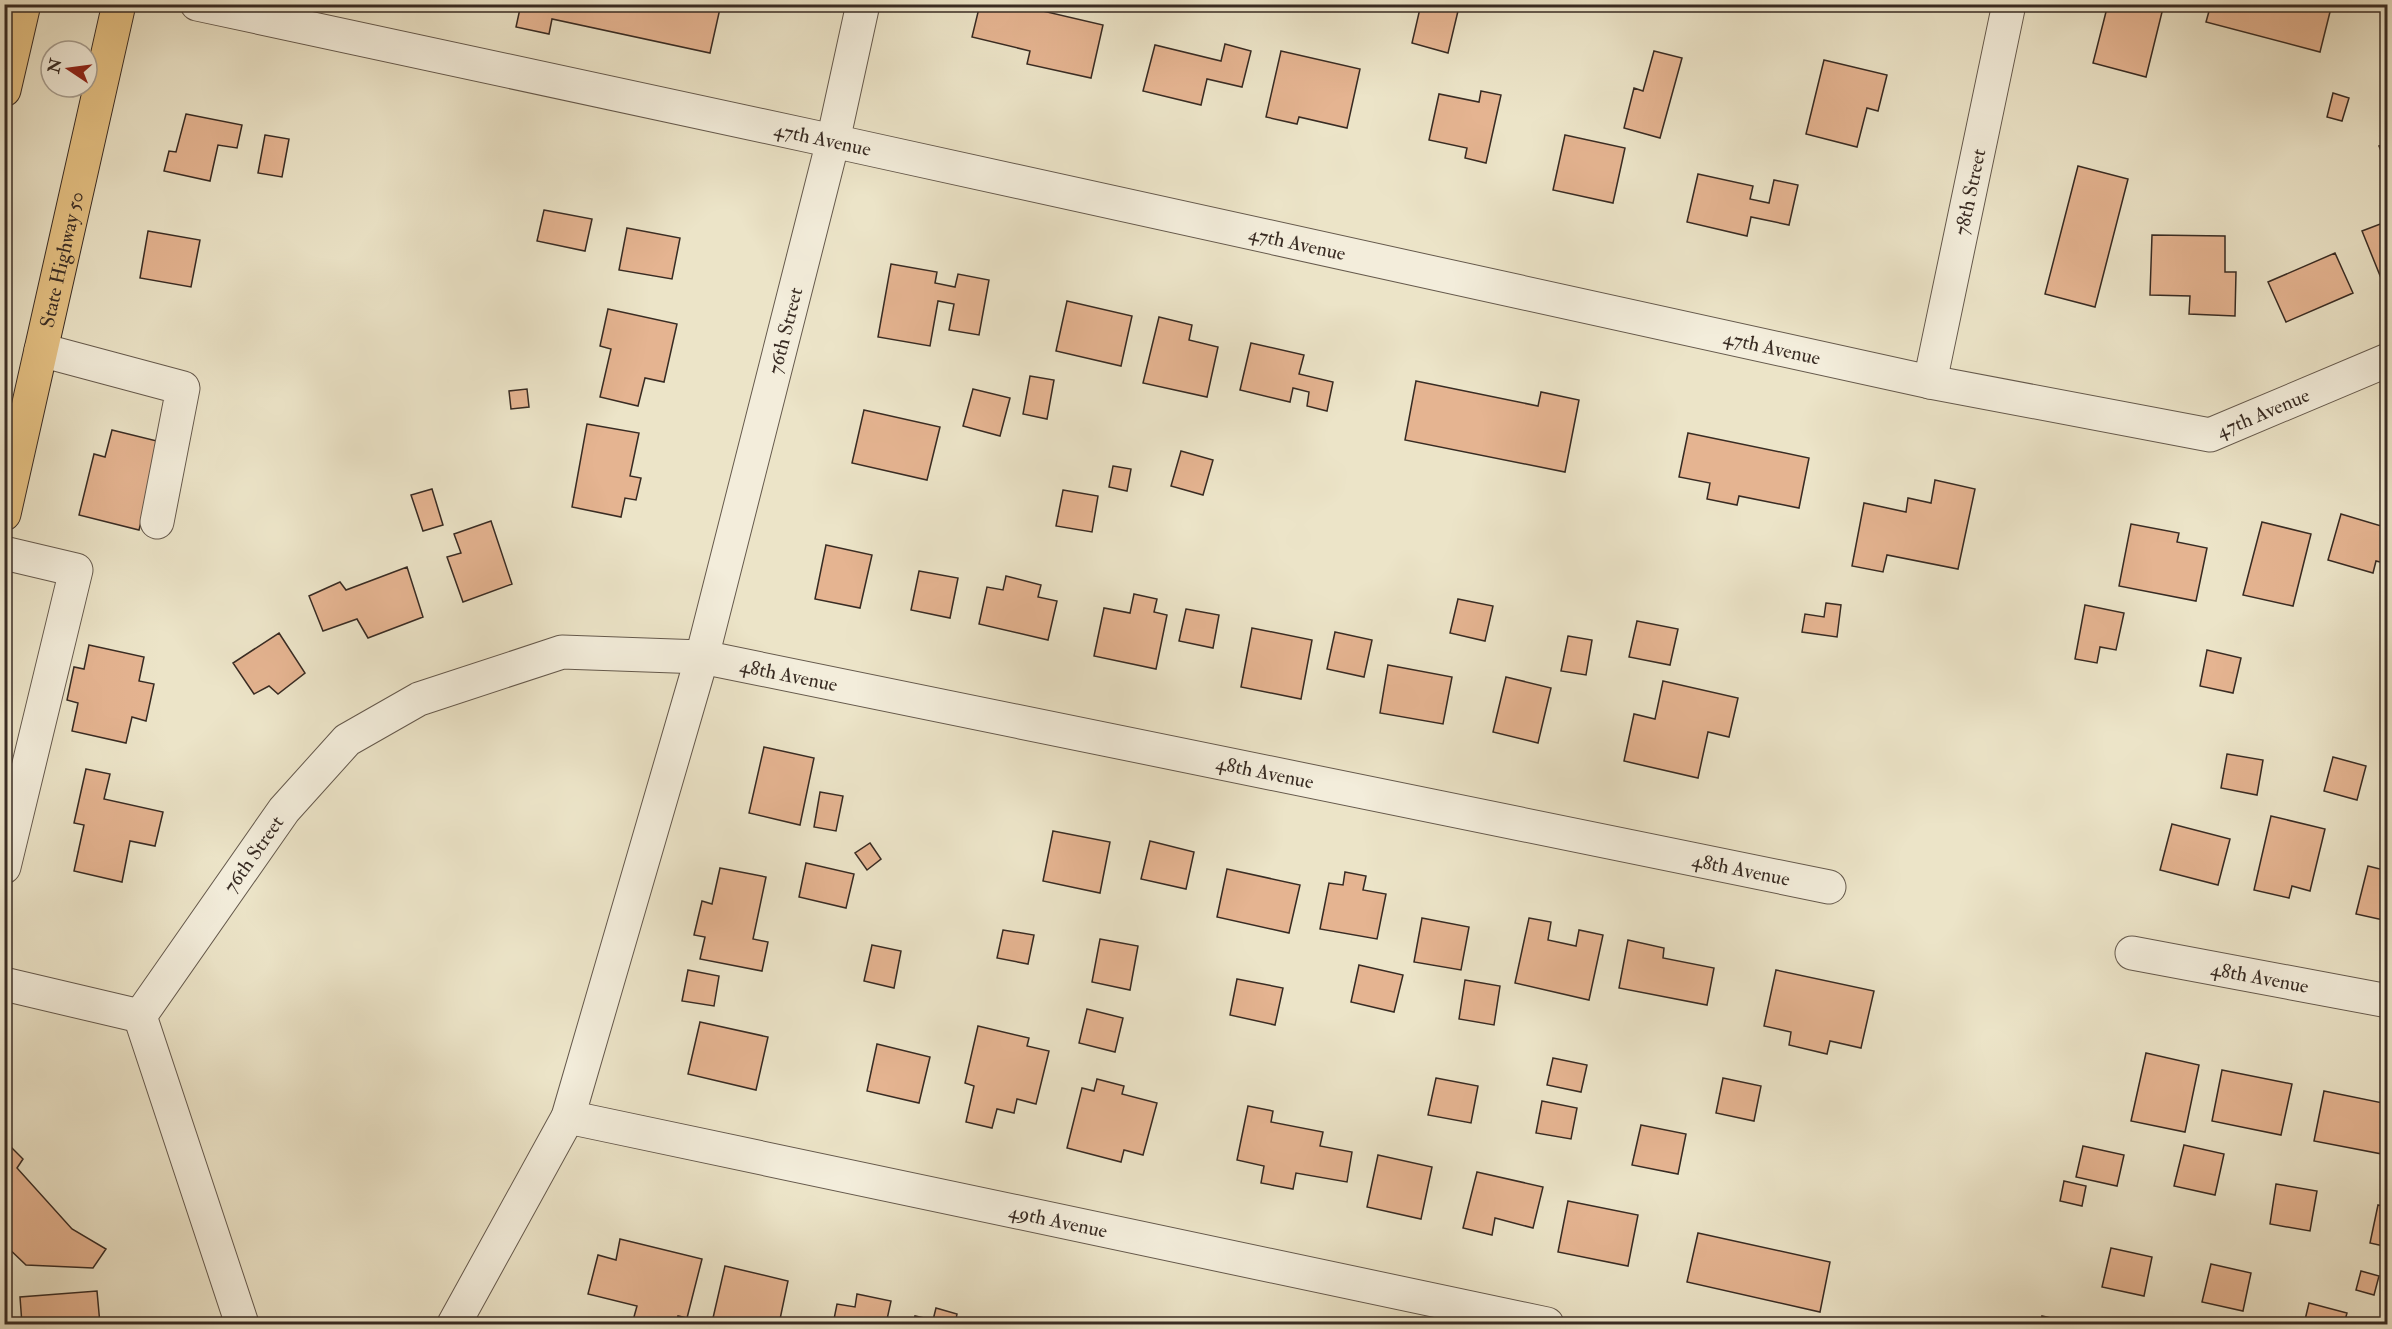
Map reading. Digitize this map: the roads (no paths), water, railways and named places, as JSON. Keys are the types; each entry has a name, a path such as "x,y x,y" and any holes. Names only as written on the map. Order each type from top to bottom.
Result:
{"main road":[{"path":"4,90 24,4"},
{"name":"State Highway 50","path":"4,514 119,4"}],"street":[{"name":"47th Avenue","path":"197,4 1930,382 2210,435 2388,360"},
{"name":"76th Street","path":"454,1324 568,1117 702,657 833,141 863,4"},
{"name":"78th Street","path":"1930,382 2009,4"},
{"path":"41,350 183,388 157,522"},
{"path":"4,553 76,570 4,867"},
{"name":"76th Street","path":"140,1016 284,810 347,740 418,699 562,652 702,657"},
{"name":"48th Avenue","path":"702,657 1829,887"},
{"name":"48th Avenue","path":"2132,953 2388,1001"},
{"path":"4,984 140,1016 242,1324"},
{"name":"49th Avenue","path":"568,1117 1547,1324"}]}
